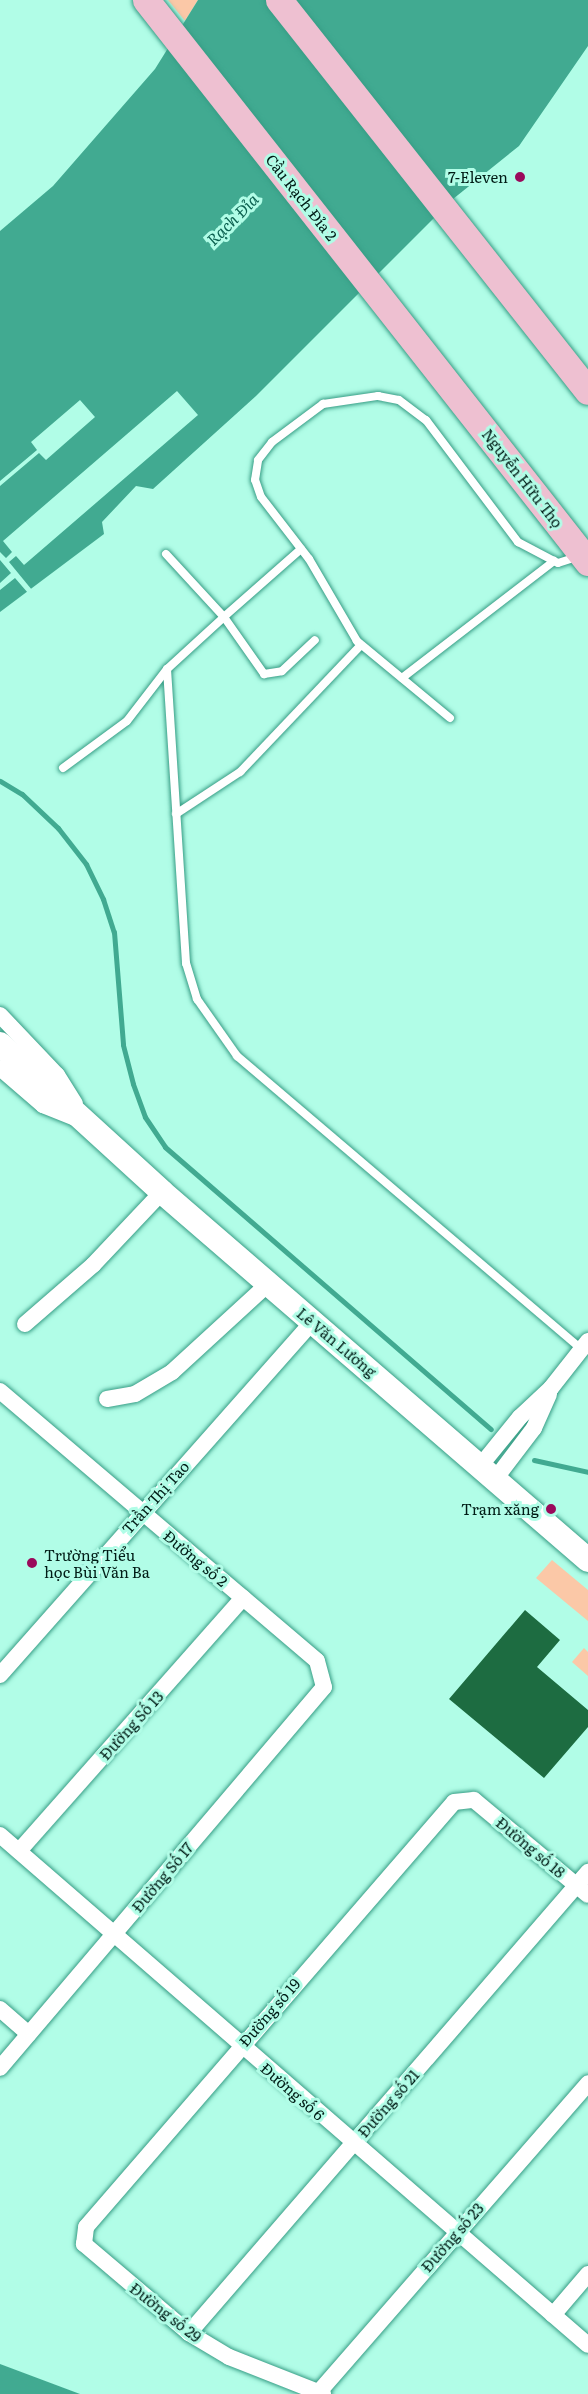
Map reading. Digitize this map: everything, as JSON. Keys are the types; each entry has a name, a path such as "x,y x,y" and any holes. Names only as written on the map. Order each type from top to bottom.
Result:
{"main road":[{"name":"Cầu Rạch Đỉa 2","path":"146,0 458,395"},
{"path":"279,0 588,391"},
{"name":"Nguyễn Hữu Thọ","path":"458,395 585,558"},
{"name":"Lê Văn Lương","path":"0,1044 162,1192 488,1471 588,1560"}],"street":[{"name":"Lê Văn Lương","path":"0,1015 57,1075 87,1123"},
{"name":"Lê Văn Lương","path":"0,1068 43,1105 87,1123"},
{"path":"25,1324 93,1265 162,1192"},
{"path":"107,1399 135,1394 172,1372 268,1284"},
{"name":"Trần Thị Tao","path":"2,1669 312,1322"},
{"path":"488,1471 520,1417 551,1388 585,1345"},
{"path":"488,1471 534,1428 551,1388"},
{"name":"Đường số 2","path":"0,1390 317,1661 324,1687"},
{"name":"Đường Số 13","path":"19,1851 243,1598"},
{"name":"Đường Số 17","path":"0,2068 324,1687"},
{"name":"Đường số 18","path":"474,1800 584,1884"},
{"name":"Đường số 19","path":"84,2244 86,2227 240,2046 454,1802 474,1800"},
{"name":"Đường số 6","path":"0,1835 240,2046 588,2345"},
{"name":"Đường số 21","path":"189,2333 584,1884"},
{"path":"0,2009 29,2034"},
{"name":"Đường số 23","path":"321,2393 456,2232 588,2083"},
{"name":"Đường số 29","path":"84,2244 189,2333 229,2357 321,2393"},
{"path":"553,2315 588,2274"}],"lane":[{"path":"450,718 361,645 301,549 261,497 255,480 258,460 286,429 323,404 378,396 399,400 426,420 518,542 554,561"},
{"path":"63,768 127,721 167,669 301,549"},
{"path":"166,554 224,617 264,674 282,671 315,640"},
{"path":"402,678 554,561 585,558"},
{"path":"176,814 240,772 361,645"},
{"path":"167,669 186,963 197,999 237,1056 585,1345"}],"shaded area":[{"path":"168,0 198,0 185,21"},
{"path":"552,1560 588,1590 588,1621 536,1578"},
{"path":"584,1648 588,1652 588,1676 572,1662"}],"water":[{"name":"Rạch Đỉa","path":"198,0 588,0 588,46 519,146 453,199 256,396 153,489 136,486 102,522 104,534 0,612 0,231 53,186 155,69"},
{"path":"0,2364 80,2394 0,2394"}],"pier":[{"path":"177,391 198,415 24,565 16,556 9,562 32,590 28,593 15,578 0,590 0,583 11,573 0,560 0,552 6,558 12,552 3,541"},
{"path":"80,400 95,417 46,460 39,453 0,486 0,481 37,450 31,442"}],"building":[{"path":"525,1610 560,1640 537,1667 588,1710 588,1727 544,1778 449,1699"}],"waterway":[{"path":"0,781 22,794 58,828 86,864 103,899 114,932 123,1045 133,1084 145,1117 165,1147 491,1429"},
{"path":"534,1460 588,1472"}],"place":[{"name":"7-Eleven","path":"520,177"},
{"name":"Trạm xăng","path":"551,1509"},
{"name":"Trường Tiểu học Bùi Văn Ba","path":"32,1563"}]}
